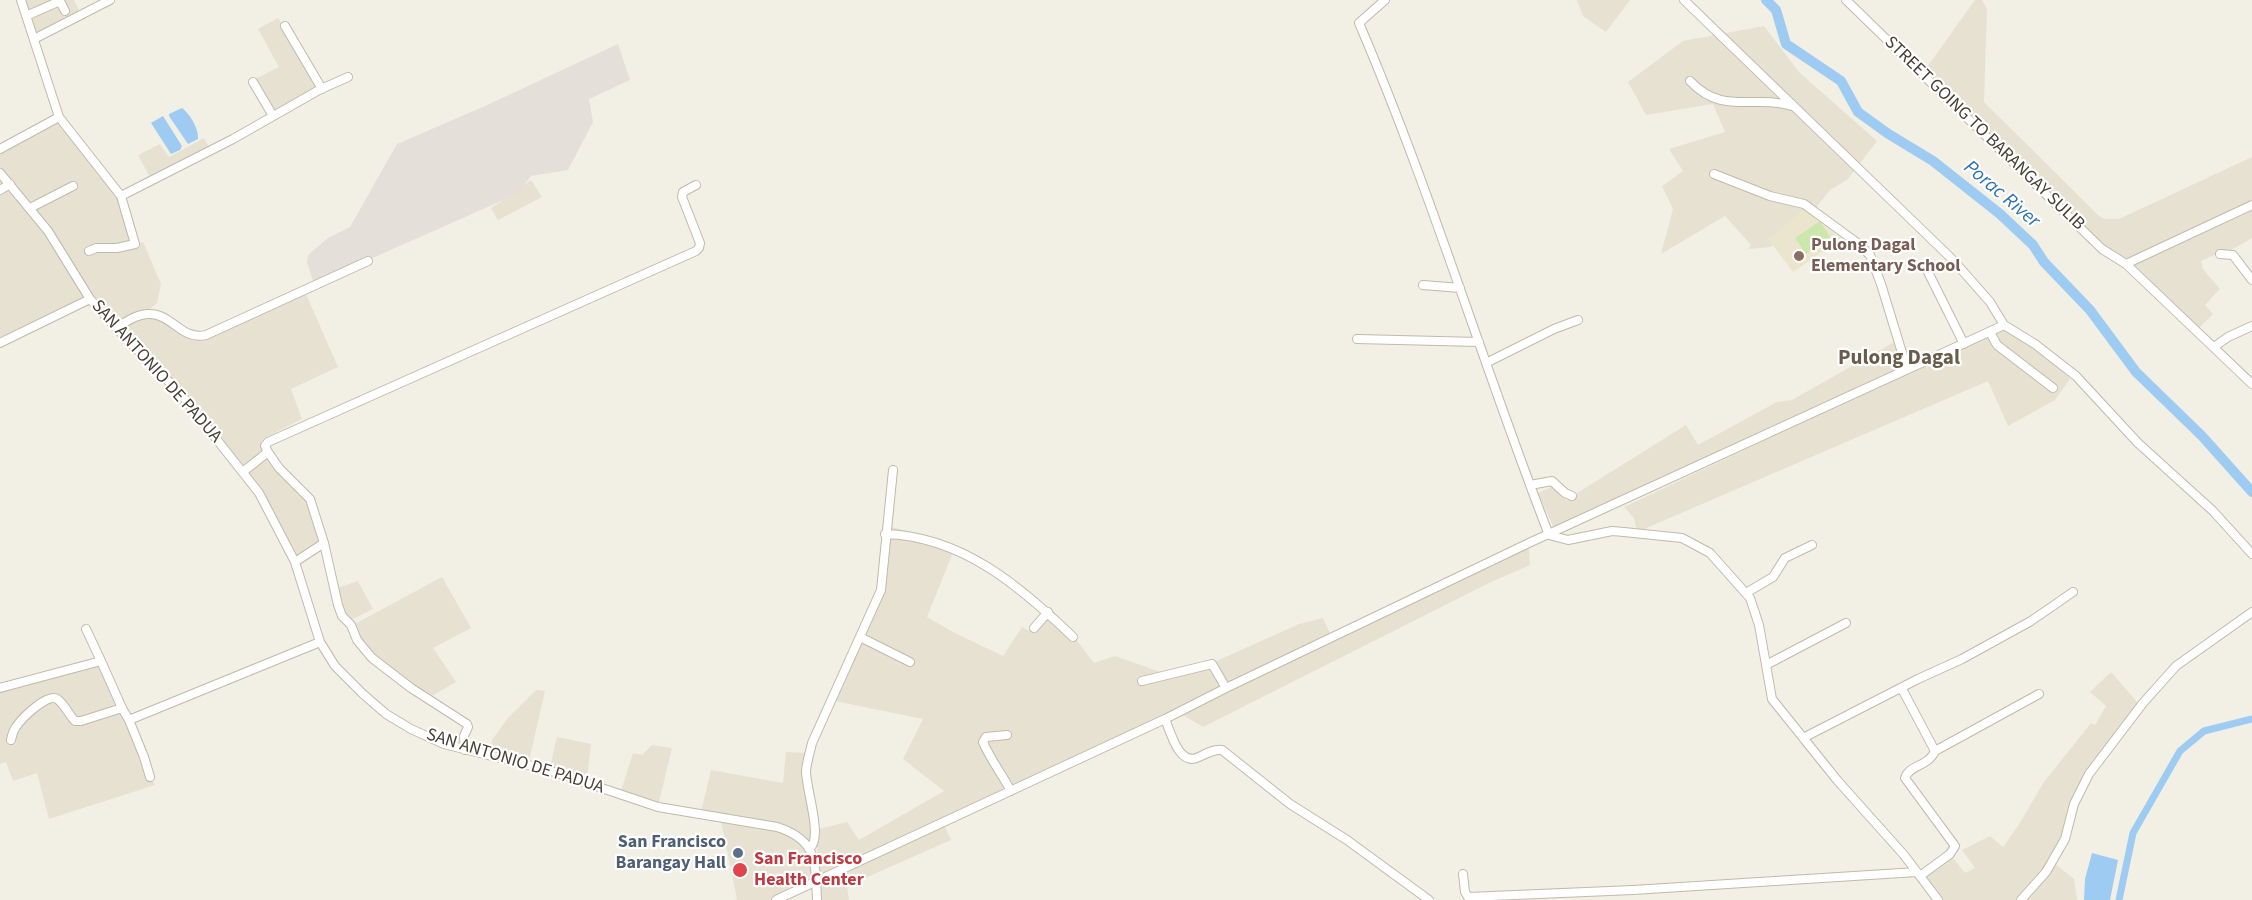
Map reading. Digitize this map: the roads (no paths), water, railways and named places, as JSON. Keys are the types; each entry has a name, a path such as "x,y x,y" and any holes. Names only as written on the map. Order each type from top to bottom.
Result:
{"street":[{"path":"21,0 59,117 121,196 135,244 117,248 96,248 89,251"},
{"path":"34,39 110,0"},
{"path":"1384,0 1359,24 1440,229 1549,535"},
{"path":"1684,0 1953,260 1990,302 2004,325 2036,344 2076,376 2138,443 2213,511 2252,554"},
{"name":"STREET GOING TO BARANGAY SULIB","path":"1846,0 2102,249 2126,264 2252,384"},
{"path":"26,16 60,1 65,11"},
{"path":"285,26 322,89"},
{"path":"121,196 348,77"},
{"path":"1690,81 1699,90 1717,99 1733,103 1773,101 1796,108"},
{"path":"252,82 273,116"},
{"path":"0,149 59,117"},
{"name":"SAN ANTONIO DE PADUA","path":"0,173 48,231 90,299 180,393 244,471 259,493 296,562 320,642 347,681 386,714 411,729 444,744 548,770 658,807 777,827 798,836 810,848"},
{"path":"1714,174 1770,196 1804,204 1870,255 1907,369"},
{"path":"0,190 10,184"},
{"path":"465,750 464,736 467,724 411,688 392,671 372,658 357,640 351,625 342,616 338,605 324,543 310,499 279,468 265,446 268,442 696,251 700,243 682,197 683,192 696,185"},
{"path":"30,208 73,186"},
{"path":"2126,264 2252,205"},
{"path":"2220,254 2233,255 2252,280"},
{"path":"116,328 138,316 153,313 194,337 206,335 368,261"},
{"path":"1928,272 1964,344"},
{"path":"1423,285 1460,288"},
{"path":"0,343 90,299"},
{"path":"1486,363 1554,329 1578,320"},
{"path":"776,900 1164,719 1549,535 2004,325"},
{"path":"2214,347 2228,337 2252,326"},
{"path":"1990,332 1997,345 2053,388"},
{"path":"1357,339 1479,342"},
{"path":"244,471 268,452"},
{"path":"818,900 810,848 815,842 815,830 808,791 808,758 812,743 881,590 892,470"},
{"path":"1530,485 1552,481 1572,496"},
{"path":"1549,535 1568,540 1612,531 1682,538 1710,553 1750,598 1759,626 1772,699 1938,900"},
{"path":"885,534 908,534 934,540 973,558 1005,578 1048,612 1073,637"},
{"path":"296,562 324,543"},
{"path":"1746,593 1776,575 1785,558 1812,545"},
{"path":"1803,738 2031,621 2073,592"},
{"path":"1034,628 1048,612"},
{"path":"2021,900 2046,872 2065,839 2074,804 2089,774 2143,703 2176,666 2252,612"},
{"path":"1766,665 1846,622"},
{"path":"86,629 142,750 150,777"},
{"path":"860,638 910,662"},
{"path":"129,720 320,642"},
{"path":"0,688 101,661"},
{"path":"1142,681 1212,664 1226,688"},
{"path":"1902,689 1935,751"},
{"path":"1464,874 1465,892 1468,897 1918,874 1950,854 1955,846 1905,778 1907,772 1930,760 1935,751 2039,694"},
{"path":"11,740 17,724 37,706 53,698 58,700 77,722 122,708"},
{"path":"1164,719 1177,747 1185,758 1193,760 1216,749 1222,750 1290,804 1347,840 1429,900"},
{"path":"1007,735 986,737 983,741 1011,791"}],"water":[{"path":"182,108 193,122 198,135 198,139 188,144 169,116"},
{"path":"163,116 182,146 180,150 171,154 151,123"},
{"path":"2092,853 2118,860 2110,900 2084,900 2085,879"}],"waterway":[{"name":"Porac River","path":"1766,0 1776,10 1786,44 1841,81 1858,112 1933,161 2000,214 2033,245 2044,262 2090,310 2136,372 2202,436 2252,492"},
{"path":"2119,900 2133,833 2180,751 2204,731 2252,719"}],"place":[{"name":"Pulong Dagal Elementary School","path":"1799,256"},
{"name":"San Francisco Barangay Hall","path":"738,853"},
{"name":"San Francisco Health Center","path":"740,870"}],"district":[{"name":"Pulong Dagal","path":"1899,359"}]}
